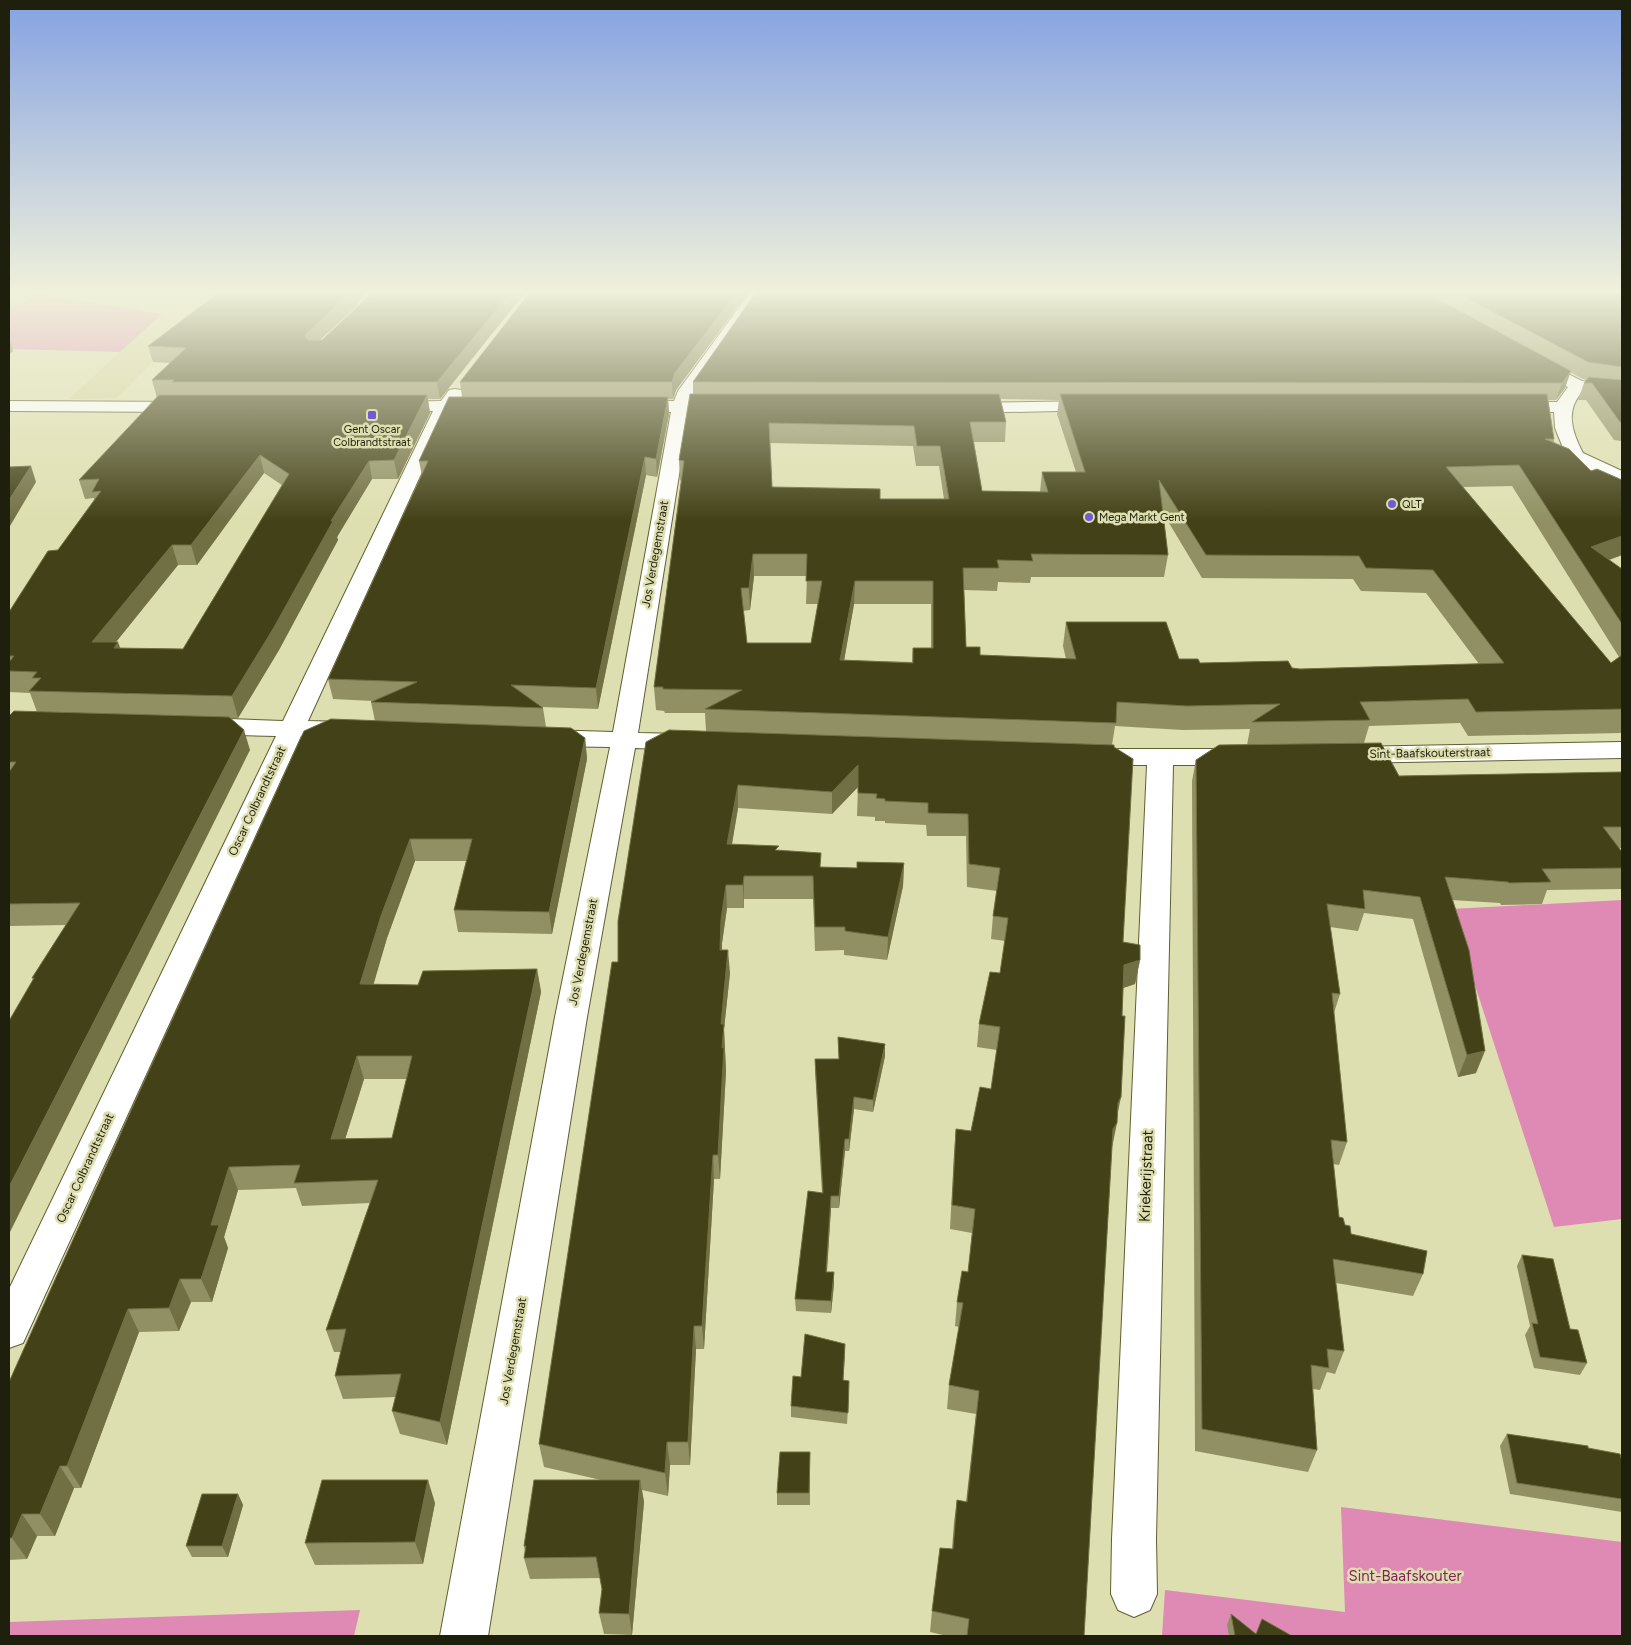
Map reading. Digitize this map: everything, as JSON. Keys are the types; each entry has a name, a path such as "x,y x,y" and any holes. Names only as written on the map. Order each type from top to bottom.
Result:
{"street":[{"name":"Jos Verdegemstraat","path":"464,1636 571,1017 624,741 681,407 684,394 703,368"},
{"path":"1545,368 1578,386 1622,391"},
{"name":"Oscar Colbrandtstraat","path":"9,1330 445,406 464,383"},
{"path":"1578,386 1568,395 1561,415 1565,435 1575,456 1622,478"},
{"path":"374,407 494,405"},
{"path":"613,405 740,408"},
{"path":"9,406 201,407"},
{"path":"947,408 1116,406"},
{"path":"1494,407 1564,407"},
{"path":"185,726 367,731"},
{"path":"524,737 705,743"},
{"name":"Sint-Baafskouterstraat","path":"1327,756 1622,750"},
{"path":"1072,756 1160,759 1258,757"},
{"name":"Kriekerijstraat","path":"1134,1594 1134,1539 1160,759"}],"shaded area":[{"path":"103,368 147,368 117,398 69,399"}],"green space":[{"path":"1622,900 1622,1219 1554,1227 1450,909"},
{"name":"Sint-Baafskouter","path":"1341,1507 1622,1542 1622,1636 1162,1636 1165,1590 1345,1612"},
{"path":"360,1610 354,1636 9,1636 9,1622"}],"building":[{"path":"165,368 449,368 437,382 172,382 174,380 152,380"},
{"path":"471,368 679,368 672,382 460,382"},
{"path":"703,368 1565,368 1571,371 1562,383 693,382"},
{"path":"1589,377 1622,380 1622,422 1620,422 1592,383 1584,383"},
{"path":"690,394 999,394 1006,422 970,422 982,491 1048,492 1042,472 1085,472 1060,394 1547,394 1554,439 1545,439 1569,449 1591,471 1597,469 1622,480 1622,536 1591,547 1622,569 1622,624 1519,465 1446,467 1611,663 1622,655 1622,709 1476,712 1468,699 1360,702 1370,720 1252,722 1280,704 1187,706 1117,702 1116,723 705,709 742,690 663,689 663,687 654,687 684,461 679,460","holes":["769,423 914,426 917,446 940,446 949,499 880,499 880,489 772,487","1159,480 1206,555 1359,556 1366,568 1433,570 1504,663 1300,669 1292,668 1288,661 1200,663 1198,659 1179,659 1166,622 1066,622 1076,659 980,655 980,647 966,647 963,568 999,568 997,560 1033,561 1031,554 1168,555","753,554 807,554 806,581 822,581 811,643 747,643 741,588 749,588","855,581 933,581 933,648 913,648 913,663 840,660"]},
{"path":"159,395 427,395 394,460 369,461 331,521 333,521 273,629 232,696 29,691 41,678 32,678 37,672 9,671 9,662 14,656 9,656 9,612 48,551 58,550 101,491 92,492 99,479 79,480","holes":["260,455 289,474 183,649 114,648 118,642 92,642 172,545 191,545"]},
{"path":"449,397 668,397 656,459 645,457 596,688 511,685 543,708 371,702 417,682 328,679 428,461 419,461"},
{"path":"31,466 9,500 9,467"},
{"path":"14,711 229,717 244,730 9,1187 9,1021 34,978 32,978 80,903 9,904 9,772 16,762 9,762 9,716"},
{"path":"331,719 571,728 585,738 549,912 454,910 472,839 410,839 381,916 360,984 418,985 423,971 537,969 440,1422 392,1411 401,1374 335,1376 346,1329 326,1330 378,1180 294,1183 300,1165 229,1167 211,1225 219,1225 201,1279 180,1279 169,1308 128,1309 67,1466 60,1466 40,1514 22,1514 12,1538 9,1538 9,1382 304,731","holes":["357,1056 412,1056 392,1138 331,1139"]},
{"path":"669,730 1114,745 1114,747 1133,759 1123,942 1140,945 1140,960 1124,965 1122,1016 1125,1016 1121,1097 1118,1103 1117,1123 1113,1129 1084,1636 967,1636 969,1619 932,1611 940,1548 953,1549 957,1500 967,1502 979,1391 949,1385 963,1303 957,1302 962,1271 968,1272 975,1209 952,1205 956,1129 971,1131 980,1087 991,1089 1000,1027 979,1024 990,972 1000,973 1008,918 993,916 1000,868 969,864 968,814 928,813 928,803 885,801 885,799 876,798 877,794 858,793 858,765 832,792 738,785 727,844 779,846 775,850 821,853 820,867 857,868 857,862 904,863 888,937 845,931 845,927 815,927 813,876 744,876 743,885 726,885 721,920 720,950 728,950 721,1024 724,1024 722,1048 724,1047 718,1155 713,1155 702,1326 694,1326 688,1442 667,1442 665,1473 539,1444 612,962 618,962 618,921 646,742"},
{"path":"1381,743 1399,776 1622,772 1622,827 1603,827 1622,852 1622,868 1542,869 1551,882 1509,883 1445,877 1469,950 1485,1051 1467,1055 1420,897 1363,890 1365,909 1327,904 1340,994 1332,993 1347,1142 1331,1140 1339,1217 1343,1218 1345,1225 1350,1226 1351,1234 1427,1251 1423,1274 1333,1259 1344,1351 1327,1349 1329,1368 1311,1365 1317,1450 1202,1429 1196,760 1219,745"},
{"path":"838,1037 885,1044 873,1100 854,1097 849,1139 845,1139 839,1196 831,1196 826,1272 834,1272 831,1301 795,1299 808,1191 823,1193 815,1059 839,1059"},
{"path":"1522,1255 1553,1259 1570,1329 1578,1330 1587,1363 1540,1357 1532,1323 1538,1324"},
{"path":"805,1334 845,1344 843,1380 849,1381 848,1413 791,1406 793,1376 801,1377"},
{"path":"1507,1434 1588,1446 1588,1448 1620,1454 1622,1462 1622,1499 1517,1483"},
{"path":"780,1452 810,1452 809,1493 777,1493"},
{"path":"322,1480 428,1480 415,1542 305,1543"},
{"path":"534,1480 640,1480 629,1614 599,1613 602,1589 596,1557 524,1558 526,1546 524,1546"},
{"path":"202,1494 238,1494 222,1546 186,1546"},
{"path":"1231,1614 1256,1634 1262,1619 1292,1636 1235,1636"}],"place":[{"name":"Gent Oscar Colbrandtstraat","path":"372,415"},
{"name":"QLT","path":"1392,504"},
{"name":"Mega Markt Gent","path":"1089,517"}]}
